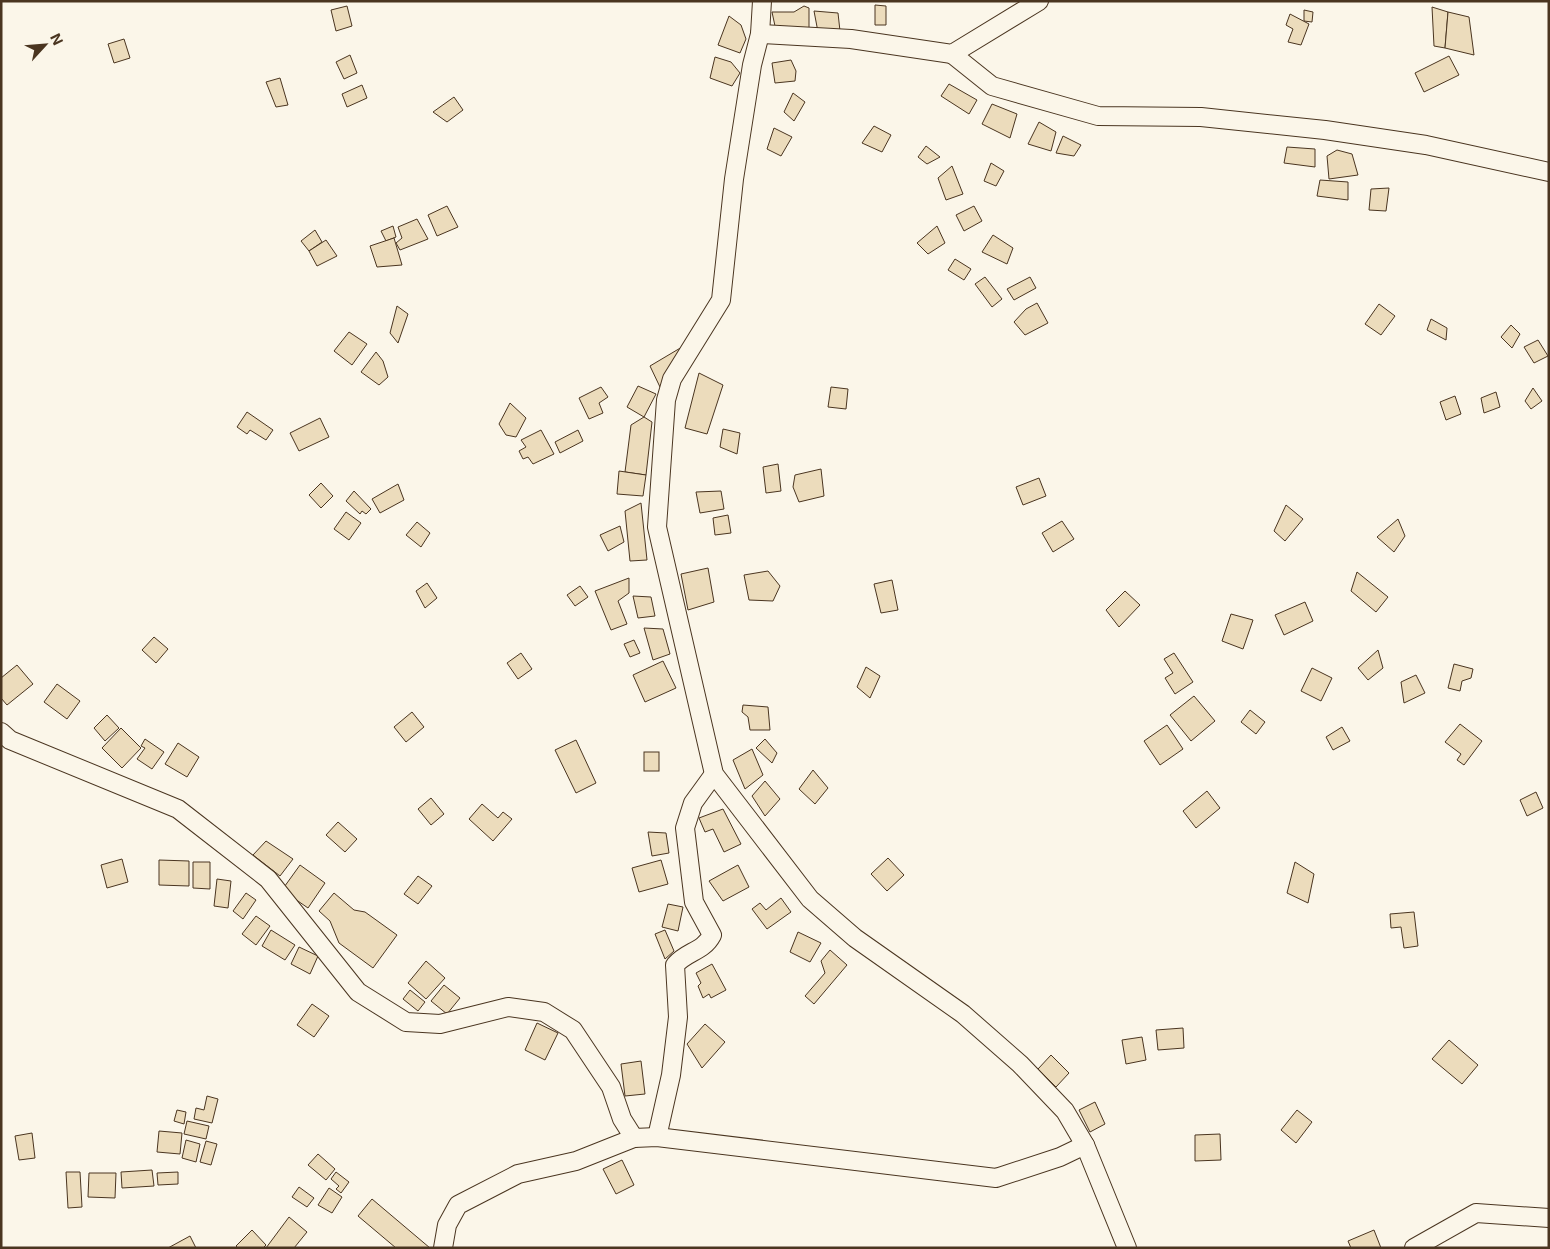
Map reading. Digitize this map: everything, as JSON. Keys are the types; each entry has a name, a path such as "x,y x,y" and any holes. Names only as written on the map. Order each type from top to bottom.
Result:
{"street":[{"path":"762,1 760,34 752,65 736,169 721,300 672,379 666,400 657,527 714,774 810,899 855,938 964,1014 1020,1064 1065,1112 1085,1145 1127,1248"},
{"path":"952,54 1039,1"},
{"path":"760,34 852,39 952,54 992,86 1098,116 1202,117 1325,130 1426,145 1549,172"},
{"path":"1,732 10,740 178,809 268,879 358,992 406,1022 440,1024 508,1007 544,1012 573,1030 611,1087 622,1120 634,1138"},
{"path":"657,1137 671,1075 678,1017 674,965 681,958 706,945 712,935 694,902 685,828 693,803 714,774"},
{"path":"443,1248 447,1225 458,1205 518,1174 576,1161 634,1138 657,1137 996,1178 1060,1157 1085,1145"},
{"path":"1414,1248 1476,1213 1549,1218"}],"building":[{"path":"875,5 886,6 886,25 875,25"},
{"path":"347,6 352,26 336,31 331,10"},
{"path":"804,6 809,8 809,31 775,26 772,12 794,12"},
{"path":"1432,7 1448,12 1445,48 1434,46"},
{"path":"1304,10 1313,12 1312,22 1304,21"},
{"path":"814,11 838,13 840,31 818,32"},
{"path":"1448,12 1469,17 1474,55 1445,48"},
{"path":"1290,14 1309,24 1301,45 1288,42 1293,29 1286,25"},
{"path":"729,16 741,25 746,39 740,53 718,45"},
{"path":"124,39 130,58 114,63 108,44"},
{"path":"350,55 357,73 344,79 336,62"},
{"path":"1449,56 1459,75 1424,92 1415,73"},
{"path":"715,57 731,62 740,73 732,86 710,78"},
{"path":"791,60 796,71 795,81 775,83 772,63"},
{"path":"280,78 288,105 276,107 266,82"},
{"path":"949,84 977,100 969,114 941,96"},
{"path":"362,85 367,98 347,107 342,94"},
{"path":"793,93 805,102 794,121 784,112"},
{"path":"454,97 463,110 447,122 433,112"},
{"path":"992,104 1017,114 1010,138 982,124"},
{"path":"1039,122 1056,132 1051,151 1028,144"},
{"path":"874,126 891,135 882,152 862,143"},
{"path":"774,128 792,137 781,156 767,149"},
{"path":"1063,136 1081,145 1074,156 1056,153"},
{"path":"926,146 940,157 927,164 918,157"},
{"path":"1287,147 1315,149 1315,167 1284,163"},
{"path":"1337,150 1352,154 1358,175 1329,179 1327,156"},
{"path":"991,163 1004,171 996,186 984,181"},
{"path":"952,166 963,194 946,200 938,178"},
{"path":"1320,180 1348,182 1348,200 1317,196"},
{"path":"1389,188 1386,211 1369,210 1371,189"},
{"path":"447,206 458,227 437,236 428,215"},
{"path":"974,206 982,221 964,231 956,215"},
{"path":"417,219 428,239 400,250 396,243 402,238 398,227"},
{"path":"393,226 396,237 386,241 381,231"},
{"path":"937,226 945,243 928,254 917,243"},
{"path":"315,230 322,242 309,251 301,241"},
{"path":"993,235 1013,248 1007,264 982,252"},
{"path":"394,238 402,265 377,267 370,246"},
{"path":"326,240 337,256 317,266 309,251"},
{"path":"955,259 971,269 964,280 948,270"},
{"path":"985,277 1002,299 992,307 975,284"},
{"path":"1030,277 1036,288 1014,300 1007,289"},
{"path":"1037,303 1048,323 1025,335 1014,322 1026,309"},
{"path":"1379,304 1395,316 1381,335 1365,324"},
{"path":"397,306 408,314 398,343 390,333"},
{"path":"1431,319 1447,328 1446,340 1427,330"},
{"path":"1511,325 1520,334 1512,348 1501,337"},
{"path":"349,332 367,344 352,365 334,351"},
{"path":"1538,340 1548,356 1534,363 1524,347"},
{"path":"682,347 670,382 660,387 650,366"},
{"path":"376,352 383,361 388,377 379,385 361,372"},
{"path":"699,373 723,385 707,434 685,428"},
{"path":"638,386 656,394 644,417 627,407"},
{"path":"601,387 608,397 599,403 603,413 589,419 579,398"},
{"path":"831,387 848,389 846,409 828,407"},
{"path":"1533,388 1542,401 1531,409 1525,401"},
{"path":"1496,392 1500,407 1484,413 1481,398"},
{"path":"1455,396 1461,414 1446,420 1440,402"},
{"path":"510,403 526,418 516,437 506,435 499,424"},
{"path":"247,412 273,430 266,440 250,430 247,434 237,427"},
{"path":"644,417 652,422 646,475 625,472 631,425"},
{"path":"320,418 329,437 299,451 290,433"},
{"path":"723,429 740,433 737,454 720,447"},
{"path":"541,430 554,454 533,464 528,457 523,459 519,451 526,447 521,440"},
{"path":"578,430 583,441 560,453 555,442"},
{"path":"778,464 781,491 766,493 763,467"},
{"path":"821,469 824,496 799,502 793,487 795,475"},
{"path":"619,471 646,475 643,496 617,494"},
{"path":"1039,478 1046,496 1023,505 1016,487"},
{"path":"321,483 333,496 321,508 309,495"},
{"path":"398,484 404,500 380,513 372,499"},
{"path":"354,491 371,509 366,514 362,511 360,514 346,501"},
{"path":"721,491 724,509 700,513 696,492"},
{"path":"641,503 647,560 630,561 625,511"},
{"path":"1286,505 1303,519 1285,541 1274,531"},
{"path":"346,512 361,523 349,540 334,529"},
{"path":"728,515 731,533 715,535 713,518"},
{"path":"1398,519 1405,536 1394,552 1377,537"},
{"path":"1062,521 1074,539 1053,552 1042,533"},
{"path":"417,522 430,533 421,547 406,535"},
{"path":"620,526 624,542 608,551 600,535"},
{"path":"708,568 714,602 688,610 681,574"},
{"path":"768,571 780,586 773,601 749,600 744,575"},
{"path":"1357,572 1388,597 1376,612 1351,591"},
{"path":"629,578 629,593 618,601 627,624 611,630 595,591"},
{"path":"892,580 898,610 881,613 874,584"},
{"path":"427,583 437,598 425,608 416,591"},
{"path":"580,586 588,597 575,606 567,595"},
{"path":"1125,591 1140,605 1119,627 1106,610"},
{"path":"633,596 651,597 655,616 638,618"},
{"path":"1305,602 1313,621 1284,635 1275,615"},
{"path":"1231,614 1253,620 1243,649 1222,641"},
{"path":"644,628 663,629 670,654 653,660"},
{"path":"154,637 168,649 156,663 142,650"},
{"path":"634,640 640,653 630,657 624,644"},
{"path":"1378,650 1383,668 1368,680 1358,668"},
{"path":"521,653 532,669 518,679 507,663"},
{"path":"1174,653 1193,682 1175,694 1165,678 1173,673 1164,659"},
{"path":"663,661 676,688 645,702 633,675"},
{"path":"1454,664 1473,669 1471,678 1462,681 1460,691 1448,688"},
{"path":"17,665 33,684 7,705 1,698 1,678"},
{"path":"866,667 880,676 870,698 857,687"},
{"path":"1312,668 1332,678 1321,701 1301,691"},
{"path":"1416,675 1425,693 1404,703 1401,682"},
{"path":"57,684 80,701 67,719 44,702"},
{"path":"1194,696 1215,721 1191,741 1170,715"},
{"path":"743,705 768,707 770,730 750,730 748,717 742,712"},
{"path":"1250,710 1265,722 1256,734 1241,722"},
{"path":"412,712 424,727 406,742 394,727"},
{"path":"107,715 119,728 105,741 94,728"},
{"path":"1460,724 1482,741 1464,765 1457,760 1461,754 1445,742"},
{"path":"1167,725 1183,749 1160,765 1144,741"},
{"path":"1342,727 1350,741 1333,750 1326,737"},
{"path":"121,728 141,748 122,768 102,748"},
{"path":"145,739 164,752 152,769 137,759 145,748 141,746"},
{"path":"765,739 777,753 772,763 756,748"},
{"path":"576,740 596,783 576,793 555,750"},
{"path":"178,743 199,757 187,777 165,764"},
{"path":"752,749 763,775 745,789 733,760"},
{"path":"644,752 659,752 659,771 644,771"},
{"path":"813,770 828,788 815,804 799,789"},
{"path":"765,781 780,799 765,816 752,796"},
{"path":"1207,791 1220,808 1196,828 1183,811"},
{"path":"1536,792 1543,808 1527,816 1520,800"},
{"path":"431,798 444,814 431,825 418,809"},
{"path":"482,804 498,818 503,812 512,819 493,841 469,819"},
{"path":"723,809 741,844 724,852 713,829 705,832 699,818"},
{"path":"338,822 357,839 345,852 326,835"},
{"path":"648,832 666,833 669,853 652,856"},
{"path":"266,841 293,859 280,876 253,855"},
{"path":"888,858 904,875 887,891 871,874"},
{"path":"122,859 128,882 107,888 101,865"},
{"path":"159,860 189,861 189,886 159,885"},
{"path":"661,860 668,884 639,892 632,868"},
{"path":"193,862 210,862 210,889 193,888"},
{"path":"1295,862 1314,874 1308,903 1287,893"},
{"path":"300,865 325,883 308,908 282,890"},
{"path":"738,865 749,887 723,901 709,881"},
{"path":"418,876 432,886 418,904 404,894"},
{"path":"217,879 231,881 228,908 214,906"},
{"path":"246,893 256,900 243,919 233,911"},
{"path":"334,893 354,910 365,912 397,935 373,968 339,943 330,921 319,911"},
{"path":"781,898 791,912 767,929 752,909 760,903 766,910"},
{"path":"668,904 683,907 678,931 662,927"},
{"path":"1414,912 1418,946 1404,948 1401,927 1391,928 1390,914"},
{"path":"256,916 270,926 256,945 242,934"},
{"path":"271,930 295,945 285,960 262,946"},
{"path":"665,930 674,951 665,959 655,934"},
{"path":"798,932 821,943 810,962 790,952"},
{"path":"299,947 318,956 310,974 291,964"},
{"path":"830,950 847,965 814,1004 805,996 825,973 821,961"},
{"path":"426,961 445,978 426,999 408,983"},
{"path":"712,964 726,990 711,998 709,994 703,998 698,986 701,983 696,973"},
{"path":"444,985 460,998 447,1014 431,1001"},
{"path":"410,990 425,1002 418,1011 403,999"},
{"path":"312,1004 329,1016 314,1037 297,1025"},
{"path":"537,1023 558,1033 545,1060 525,1050"},
{"path":"705,1024 725,1042 702,1068 687,1044"},
{"path":"1183,1028 1184,1048 1158,1050 1156,1030"},
{"path":"1142,1037 1146,1060 1126,1064 1122,1040"},
{"path":"1449,1040 1478,1065 1462,1084 1432,1059"},
{"path":"1051,1055 1069,1073 1056,1087 1038,1069"},
{"path":"641,1061 645,1094 625,1096 621,1064"},
{"path":"207,1096 218,1099 212,1123 194,1119 196,1108 204,1110"},
{"path":"1095,1102 1105,1124 1090,1132 1079,1110"},
{"path":"177,1110 186,1112 184,1124 174,1121"},
{"path":"1297,1110 1312,1122 1296,1143 1281,1130"},
{"path":"187,1121 209,1126 206,1139 184,1134"},
{"path":"159,1131 182,1133 180,1154 157,1152"},
{"path":"32,1133 35,1158 19,1160 15,1136"},
{"path":"1220,1134 1221,1160 1195,1161 1195,1135"},
{"path":"186,1140 200,1144 196,1162 182,1158"},
{"path":"206,1141 217,1144 211,1165 200,1162"},
{"path":"318,1154 335,1169 326,1180 308,1165"},
{"path":"622,1160 634,1185 616,1194 603,1169"},
{"path":"152,1170 154,1186 122,1188 121,1172"},
{"path":"66,1172 80,1172 82,1207 68,1208"},
{"path":"178,1172 178,1184 158,1185 157,1173"},
{"path":"336,1172 349,1182 341,1193 336,1189 339,1186 331,1179"},
{"path":"89,1173 116,1173 115,1198 88,1197"},
{"path":"299,1187 314,1198 307,1207 292,1197"},
{"path":"329,1188 342,1197 332,1213 318,1205"},
{"path":"372,1199 430,1248 396,1248 358,1216"},
{"path":"289,1217 307,1232 294,1248 266,1248"},
{"path":"252,1230 266,1245 263,1248 238,1248 236,1246"},
{"path":"1374,1230 1381,1248 1351,1248 1348,1241"},
{"path":"190,1236 196,1248 168,1248"}]}
